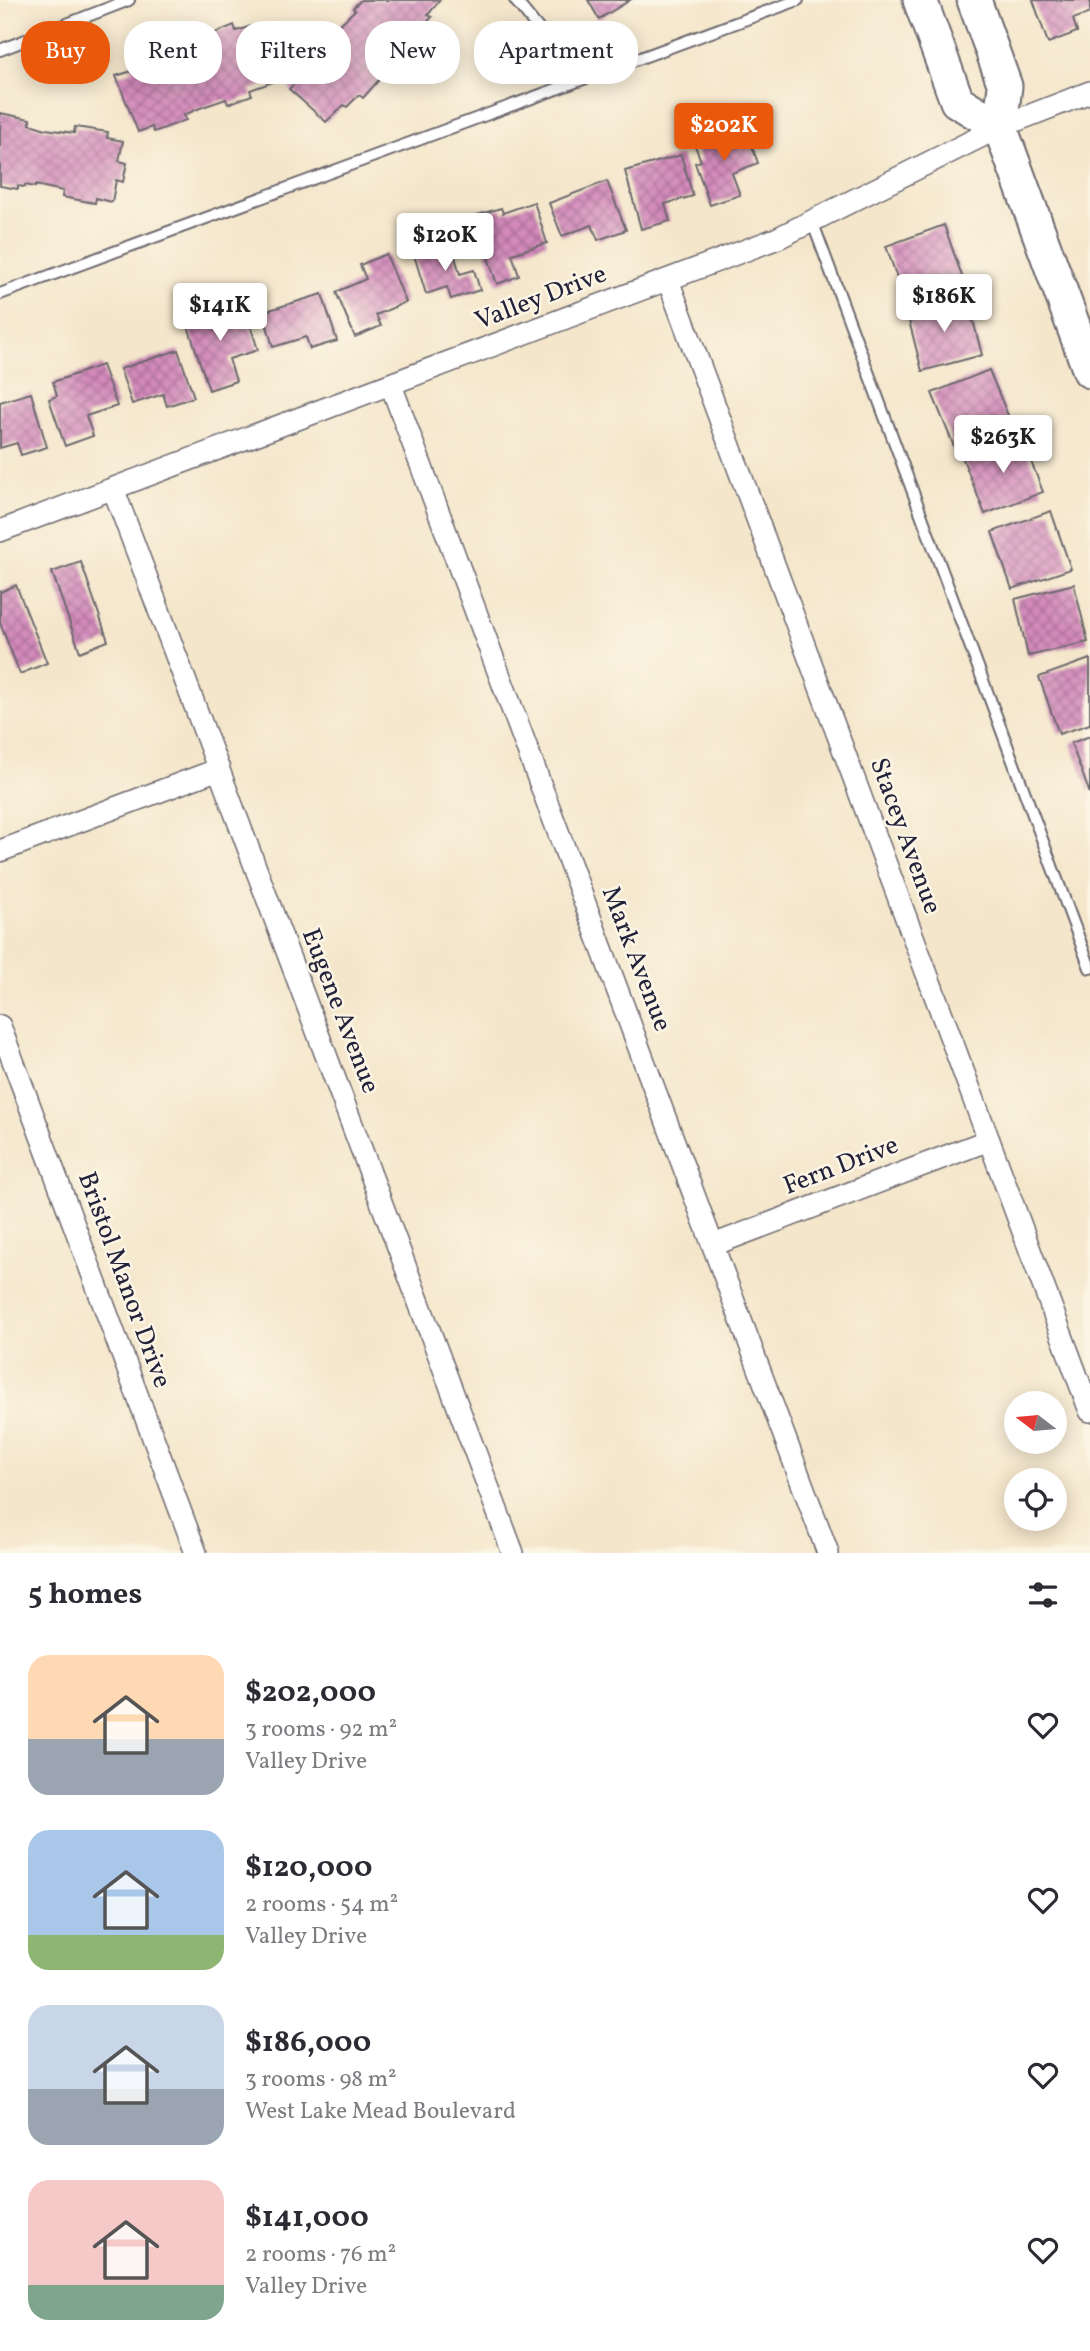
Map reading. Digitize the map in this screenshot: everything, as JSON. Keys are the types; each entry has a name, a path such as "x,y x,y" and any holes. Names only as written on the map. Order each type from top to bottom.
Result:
{"main road":[{"path":"920,0 957,101 1000,127"},
{"path":"974,0 1005,86 1000,127 1090,371"}],"street":[{"name":"Valley Drive","path":"0,531 778,238 1000,127 1090,92"},
{"name":"Stacey Avenue","path":"668,280 1090,1411"},
{"name":"Mark Avenue","path":"391,385 828,1553"},
{"name":"Eugene Avenue","path":"113,488 513,1553"},
{"path":"0,851 219,769"},
{"name":"Bristol Manor Drive","path":"0,1026 196,1553"},
{"name":"Fern Drive","path":"713,1245 989,1140"}],"lane":[{"path":"0,50 129,0"},
{"path":"515,0 541,32 562,85"},
{"path":"0,294 798,0"},
{"path":"812,221 1090,968"}],"building":[{"path":"361,0 440,0 428,15 432,17 428,21 365,21 365,84 375,84 363,98 359,95 326,122 289,89 294,84 351,84 351,21 343,21 355,10 353,8"},
{"path":"588,0 630,0 599,19"},
{"path":"1033,0 1090,0 1090,13 1073,19 1077,32 1048,43"},
{"path":"234,25 236,31 236,84 267,84 250,90 252,95 228,104 226,99 200,108 184,115 186,120 154,132 152,127 138,132 116,76 124,74 124,84 222,84 222,30"},
{"path":"0,113 30,119 30,124 46,129 74,133 75,127 108,132 107,138 123,141 119,161 127,163 123,182 116,180 112,202 96,198 95,203 62,197 63,191 35,185 18,186 18,189 0,186"},
{"path":"744,125 758,163 732,173 740,195 710,205 695,163 701,161 694,143"},
{"path":"681,155 693,196 665,204 670,221 641,229 625,171"},
{"path":"607,181 626,230 598,240 592,225 562,236 549,203"},
{"path":"534,202 547,243 512,254 519,276 497,284 474,216 501,208 503,213"},
{"path":"944,225 964,282 906,304 886,246"},
{"path":"451,243 460,274 474,270 480,290 451,299 447,287 426,294 414,255"},
{"path":"386,254 406,302 376,315 381,326 355,337 336,292 366,279 360,265"},
{"path":"322,294 337,341 310,349 306,337 273,347 263,312"},
{"path":"967,297 982,355 922,371 907,313"},
{"path":"220,306 223,316 245,308 258,350 229,359 236,381 209,390 185,317"},
{"path":"178,350 194,397 167,406 163,394 132,404 120,369"},
{"path":"102,365 117,406 86,416 93,436 65,446 49,399 57,396 53,382"},
{"path":"989,370 1012,425 955,449 932,393"},
{"path":"31,393 47,447 21,455 17,443 0,448 0,402"},
{"path":"1021,436 1043,492 985,514 963,459"},
{"path":"1051,511 1071,569 1012,589 992,532"},
{"path":"81,562 108,641 80,652 52,572"},
{"path":"1074,584 1088,642 1028,656 1015,599"},
{"path":"16,585 47,663 20,674 0,623 0,592"},
{"path":"1090,659 1090,724 1059,734 1039,677"},
{"path":"1090,736 1090,794 1071,743"}]}
